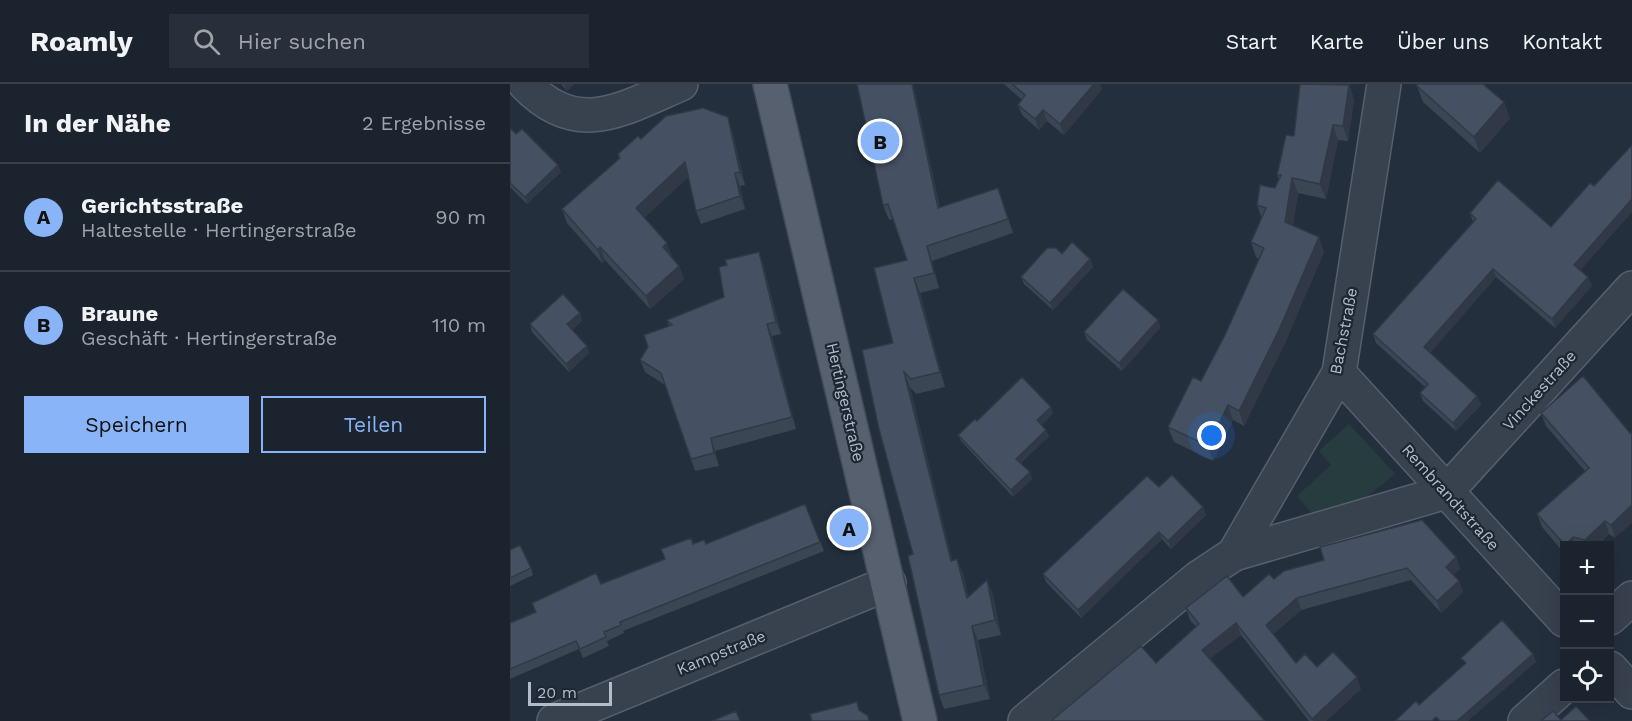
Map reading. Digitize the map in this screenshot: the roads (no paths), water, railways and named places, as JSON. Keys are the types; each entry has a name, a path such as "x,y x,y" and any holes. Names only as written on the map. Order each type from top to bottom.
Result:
{"main road":[{"name":"Hertingerstraße","path":"770,84 920,721"}],"street":[{"path":"525,84 549,105 579,116 612,114 681,84"},
{"name":"Bachstraße","path":"1234,554 1339,373 1383,84"},
{"name":"Vinckestraße","path":"1446,492 1632,288"},
{"name":"Rembrandtstraße","path":"1339,373 1560,616"},
{"name":"Bachstraße","path":"1025,721 1198,578 1234,554 1446,492"},
{"name":"Kampstraße","path":"554,721 889,583"},
{"path":"1614,614 1632,598"},
{"path":"1614,672 1632,692"},
{"path":"1525,721 1560,690"}],"place":[{"name":"Braune","path":"880,141"},
{"name":"Gerichtsstraße","path":"849,528"}]}
